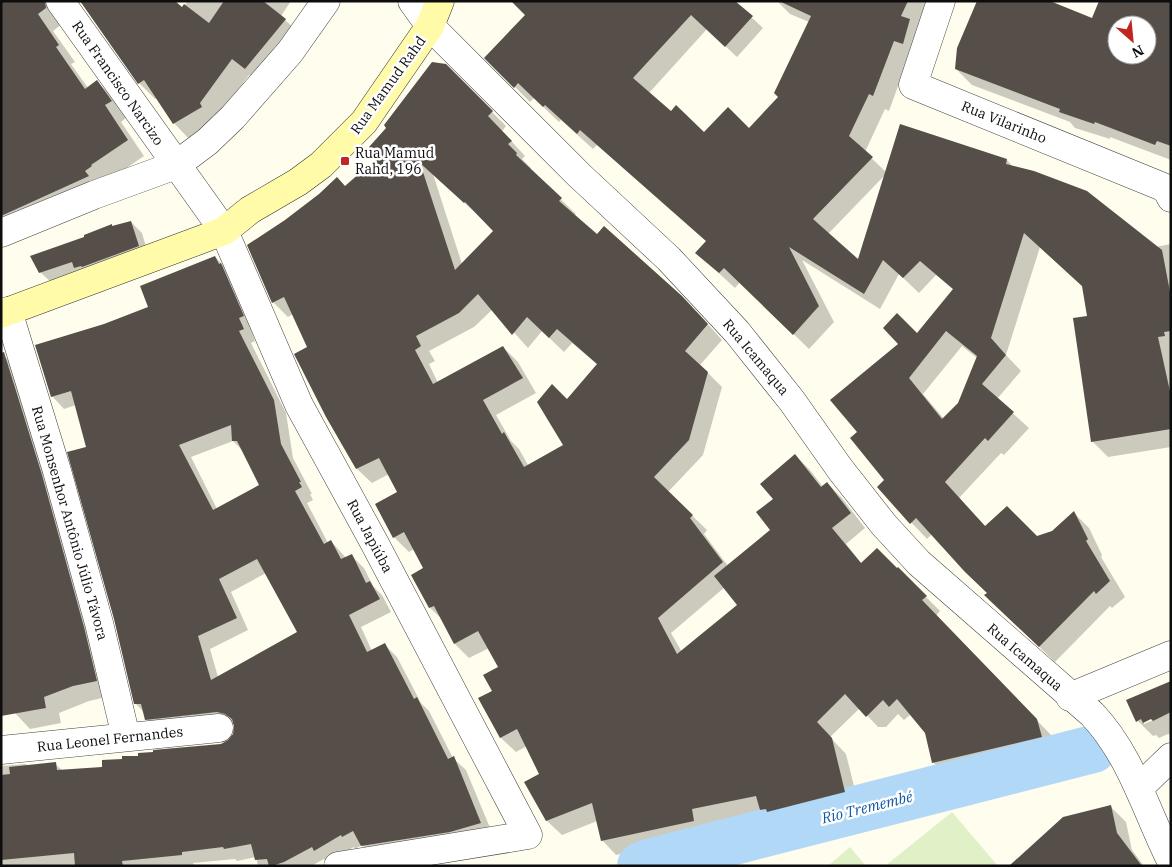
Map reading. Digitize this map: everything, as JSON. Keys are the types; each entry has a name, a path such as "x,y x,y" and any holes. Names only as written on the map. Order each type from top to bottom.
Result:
{"main road":[{"name":"Rua Mamud Rahd","path":"4,313 224,232 250,210 298,182 334,154 364,122 435,13"}],"street":[{"name":"Rua Francisco Narcizo","path":"60,1 176,165"},
{"path":"1,233 94,195 176,165 207,142 233,117 290,52 326,1"},
{"name":"Rua Mamud Rahd","path":"412,1 435,13"},
{"name":"Rua Vilarinho","path":"941,1 914,85 1163,187 1171,198"},
{"name":"Rua Icamaqua","path":"435,13 579,175 668,259 737,332 792,401 840,469 884,525 918,563 1070,697 1092,714 1104,727 1118,748 1139,788 1171,861"},
{"path":"176,165 224,232"},
{"name":"Rua Japiúba","path":"224,232 299,405 375,544 528,835 338,866"},
{"name":"Rua Monsenhor Antônio Júlio Távora","path":"4,313 35,398 68,509 99,623 126,737"},
{"path":"1070,697 1171,655"},
{"name":"Rua Leonel Fernandes","path":"1,750 219,728"},
{"path":"1139,788 1171,756"}],"green space":[{"path":"952,812 998,866 885,866"},
{"path":"850,847 866,866 828,866"}],"building":[{"path":"1,1 45,1 46,8 38,14 59,45 56,47 85,89 97,80 112,101 105,105 128,140 91,165 85,171 89,176 1,216"},
{"path":"80,1 175,1 182,7 184,4 209,23 224,1 263,1 286,19 245,69 232,59 200,103 202,107 173,124 144,80 138,84"},
{"path":"511,1 735,1 753,16 725,47 691,15 633,78 671,111 676,105 704,132 728,107 749,128 778,97 774,93 811,16 779,1 908,1 901,16 910,19 903,44 894,41 873,96 869,94 849,136 873,157 813,219 858,259 900,124 1007,159 1006,164 1034,171 1087,191 1162,250 1171,297 1171,331 1164,332 1165,336 1158,337 1171,396 1171,429 1091,442 1073,318 1087,316 1082,286 1024,233 991,338 1006,355 982,384 1014,412 988,441 985,438 945,482 985,526 1007,506 1037,536 1052,531 1074,511 1088,539 1086,541 1110,581 1096,594 1094,591 1039,647 984,595 987,593 965,572 916,518 910,524 877,487 884,480 850,438 857,432 830,400 898,344 883,328 897,313 917,333 953,289 920,261 903,278 883,260 864,294 789,247 819,306 793,335 724,268 719,273 695,253 706,241 580,130 577,134 545,105 543,107 518,83 514,88 484,58 525,15","holes":["946,331 977,356 958,403 942,419 909,378"]},
{"path":"977,1 1050,1 1092,18 1099,1 1171,1 1171,146 1157,141 1155,145 1095,122 1094,124 1059,112 1060,109 955,69 957,48"},
{"path":"432,62 446,64 493,111 488,116 512,141 508,144 517,153 516,155 562,198 559,201 597,234 604,226 682,296 708,324 685,351 708,372 689,440 654,477 693,515 690,518 723,562 658,618 677,654 737,605 714,576 770,530 756,512 773,499 760,484 795,454 821,487 827,482 851,513 832,528 861,563 877,548 898,567 927,596 922,600 1037,719 1042,737 932,763 925,733 897,699 889,707 883,700 866,717 845,694 817,722 832,738 845,792 767,812 766,809 760,810 756,796 692,809 694,821 601,841 592,803 546,821 524,782 539,774 517,729 500,738 478,698 492,691 483,675 498,667 478,631 454,644 434,606 429,608 411,575 423,568 404,532 393,538 375,504 397,492 379,458 356,469 326,417 294,354 307,347 284,297 272,303 247,245 285,220 319,194 337,177 345,186 377,158 369,147 386,128 384,125","holes":["420,163 465,202 493,231 455,270","478,294 512,335 527,317 549,338 557,329 597,364 567,399 552,384 537,402 563,445 524,467 504,432 502,434 483,400 523,378 503,346 433,384 415,350 421,346 416,336 459,313"]},
{"path":"131,221 139,246 82,267 74,268 72,262 39,273 30,256 84,237 84,235 112,224 112,226"},
{"path":"215,256 219,264 221,263 244,316 239,318 244,329 239,331 274,400 281,444 301,482 299,482 302,487 295,491 324,544 331,540 341,559 352,554 366,583 370,581 380,599 349,615 367,652 385,643 414,699 417,697 448,759 454,756 481,823 450,832 361,846 353,831 342,837 341,835 314,851 312,847 284,862 272,866 269,866 267,859 255,860 251,844 224,849 223,847 182,852 182,855 122,861 123,866 75,866 74,853 1,860 1,775 10,774 9,767 56,762 57,770 102,767 102,760 122,759 122,756 138,756 138,753 153,752 153,750 221,744 233,734 234,726 232,719 225,714 217,712 145,720 141,704 134,704 114,619 67,452 86,447 71,391 51,397 35,345 104,324 148,307 140,286","holes":["231,425 232,441 237,441 259,485 213,510 179,445","257,559 297,632 211,680 198,636 237,618 219,579"]},
{"path":"4,352 42,475 97,681 73,686 44,697 46,708 1,716 1,353"},
{"path":"1171,681 1171,712 1153,721 1151,719 1143,723 1141,719 1136,722 1126,700"},
{"path":"1111,805 1117,833 1142,866 1009,866 1063,817"}],"waterway":[{"name":"Rio Tremembé","path":"641,866 1093,749"}],"place":[{"name":"Rua Mamud Rahd, 196","path":"345,161"}]}
